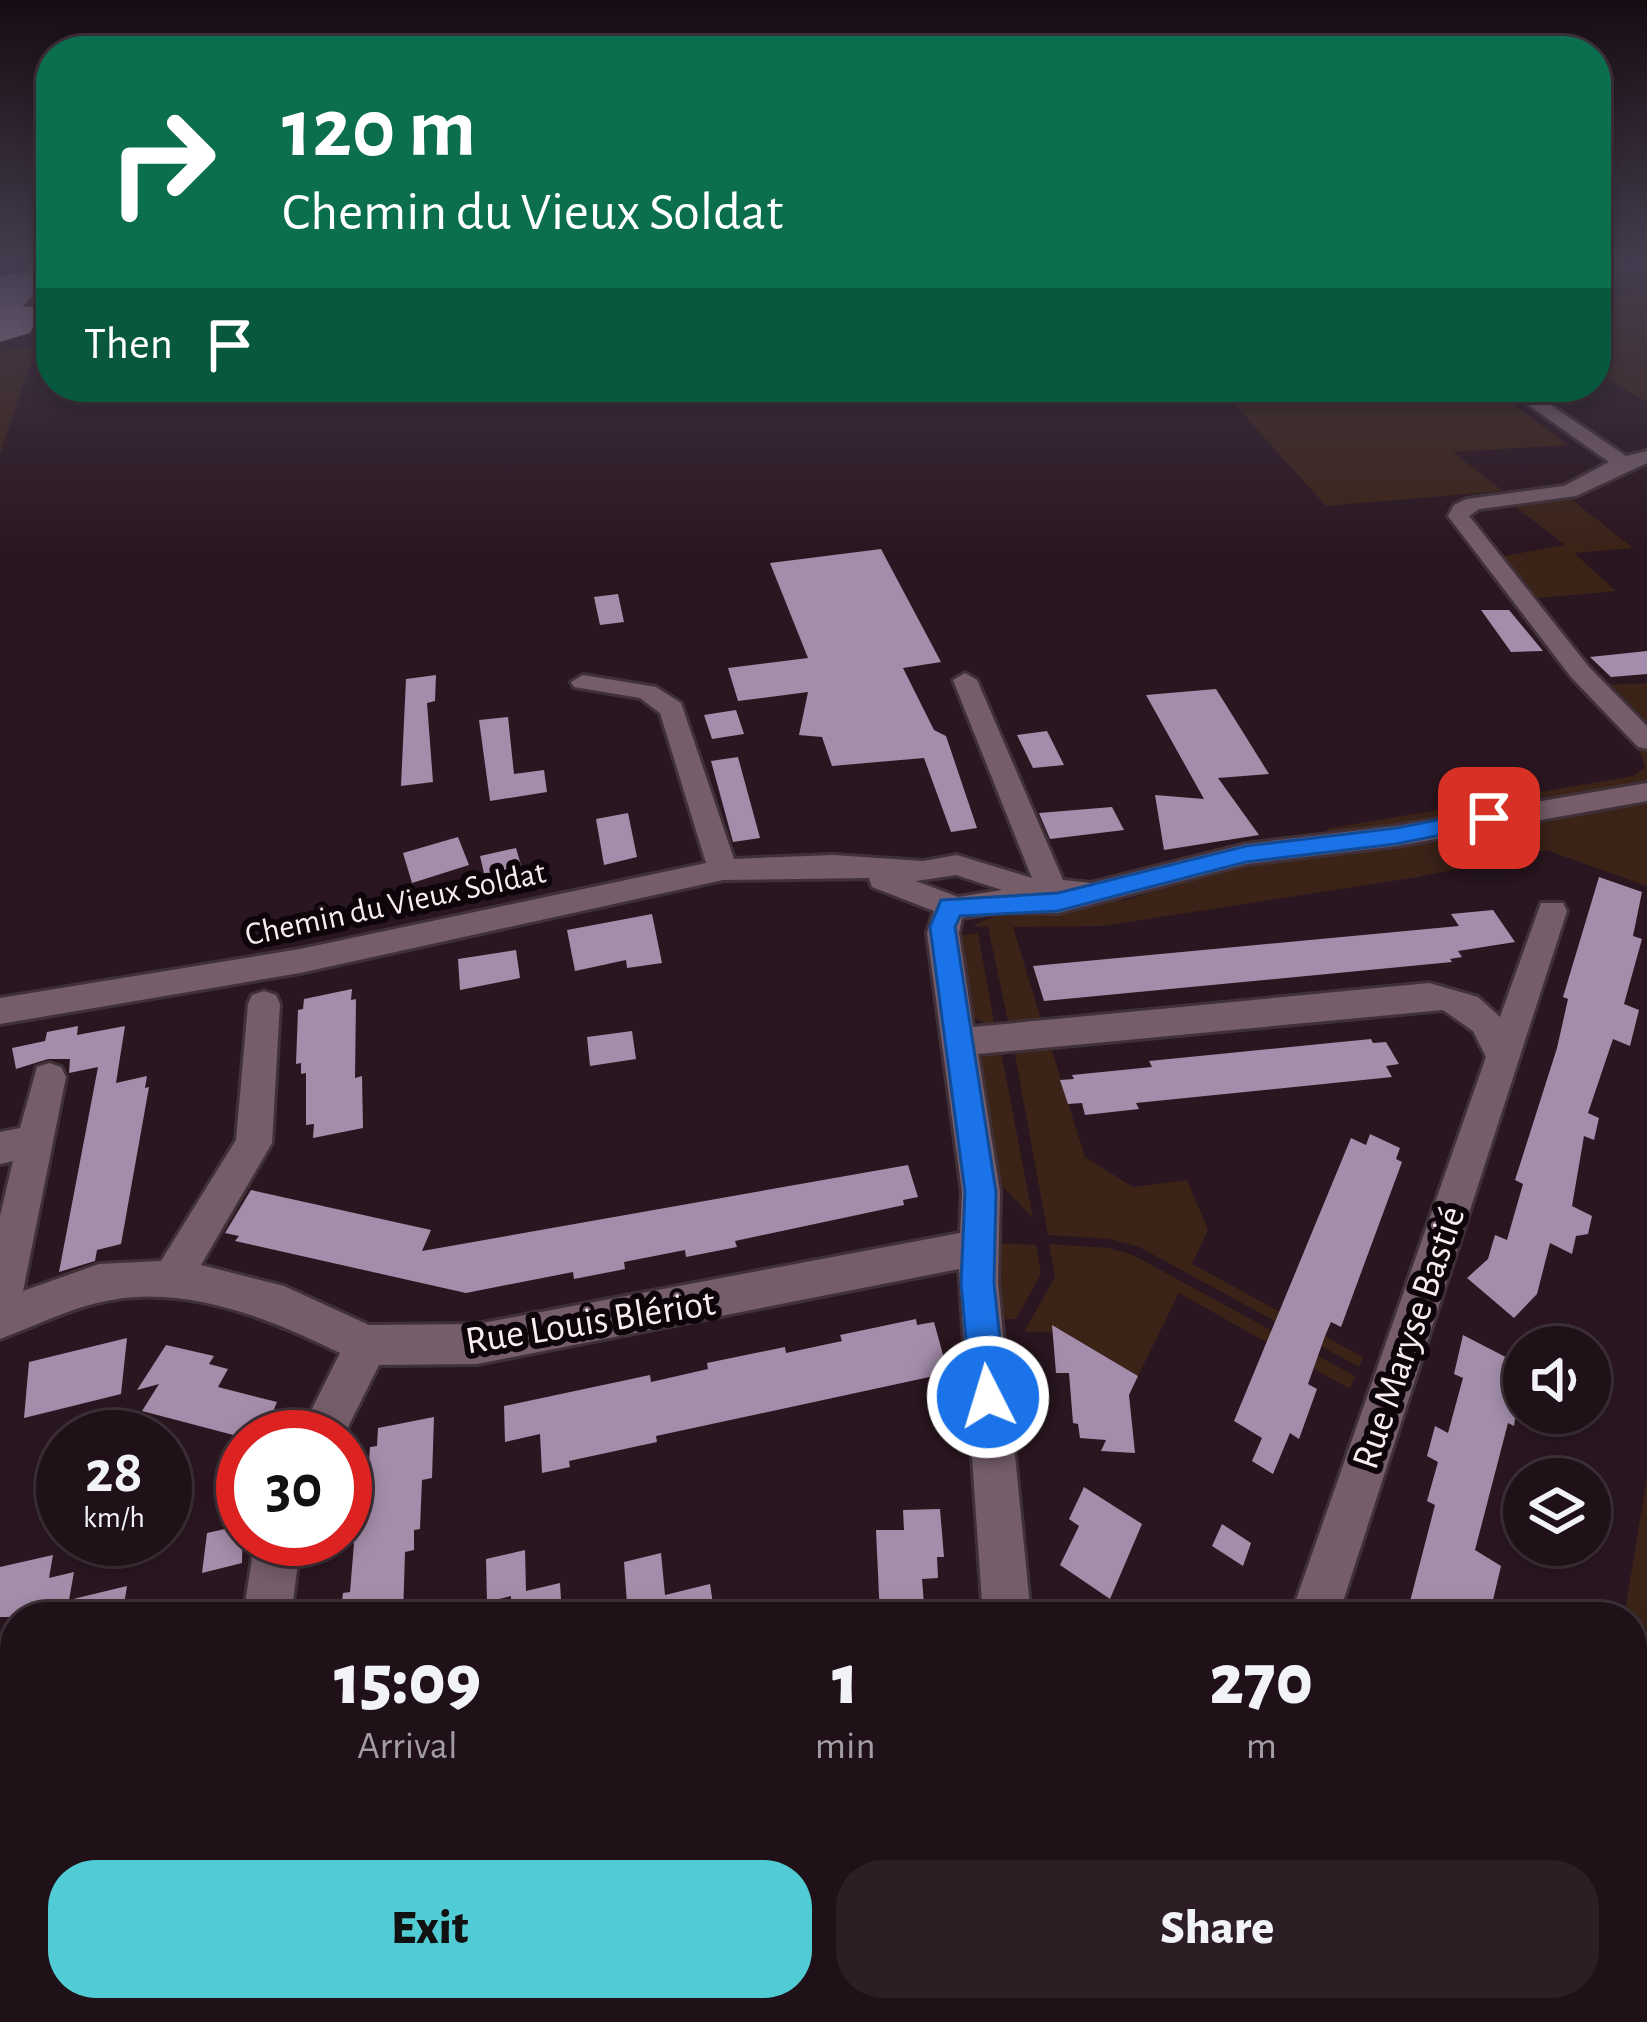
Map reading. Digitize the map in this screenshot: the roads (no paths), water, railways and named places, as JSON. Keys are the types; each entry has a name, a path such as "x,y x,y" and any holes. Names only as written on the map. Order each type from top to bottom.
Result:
{"street":[{"path":"1534,402 1622,463"},
{"path":"1647,458 1622,463 1569,492 1474,502 1461,508 1458,517 1571,661 1647,741"},
{"path":"965,680 1053,892"},
{"path":"583,682 647,692 672,709 722,870"},
{"name":"Chemin du Vieux Soldat","path":"0,1011 300,961 722,870 805,866 950,894 1058,902 1246,854 1396,836 1647,792"},
{"name":"Chemin du Vieux Soldat","path":"950,894 988,890 977,871 1053,892 1090,893"},
{"path":"950,894 942,927 981,1192 977,1283 1006,1602"},
{"name":"Rue Maryse Bastié","path":"1319,1602 1552,911"},
{"path":"958,1042 1429,996 1456,1000 1476,1012 1492,1028 1503,1057"},
{"path":"171,1280 254,1143 264,1004"},
{"path":"0,1305 18,1144 49,1077"},
{"name":"Rue Louis Blériot","path":"0,1319 99,1283 171,1280 305,1312 367,1345 501,1341 979,1247"},
{"path":"334,1410 367,1345"},
{"path":"269,1602 274,1566"}]}
